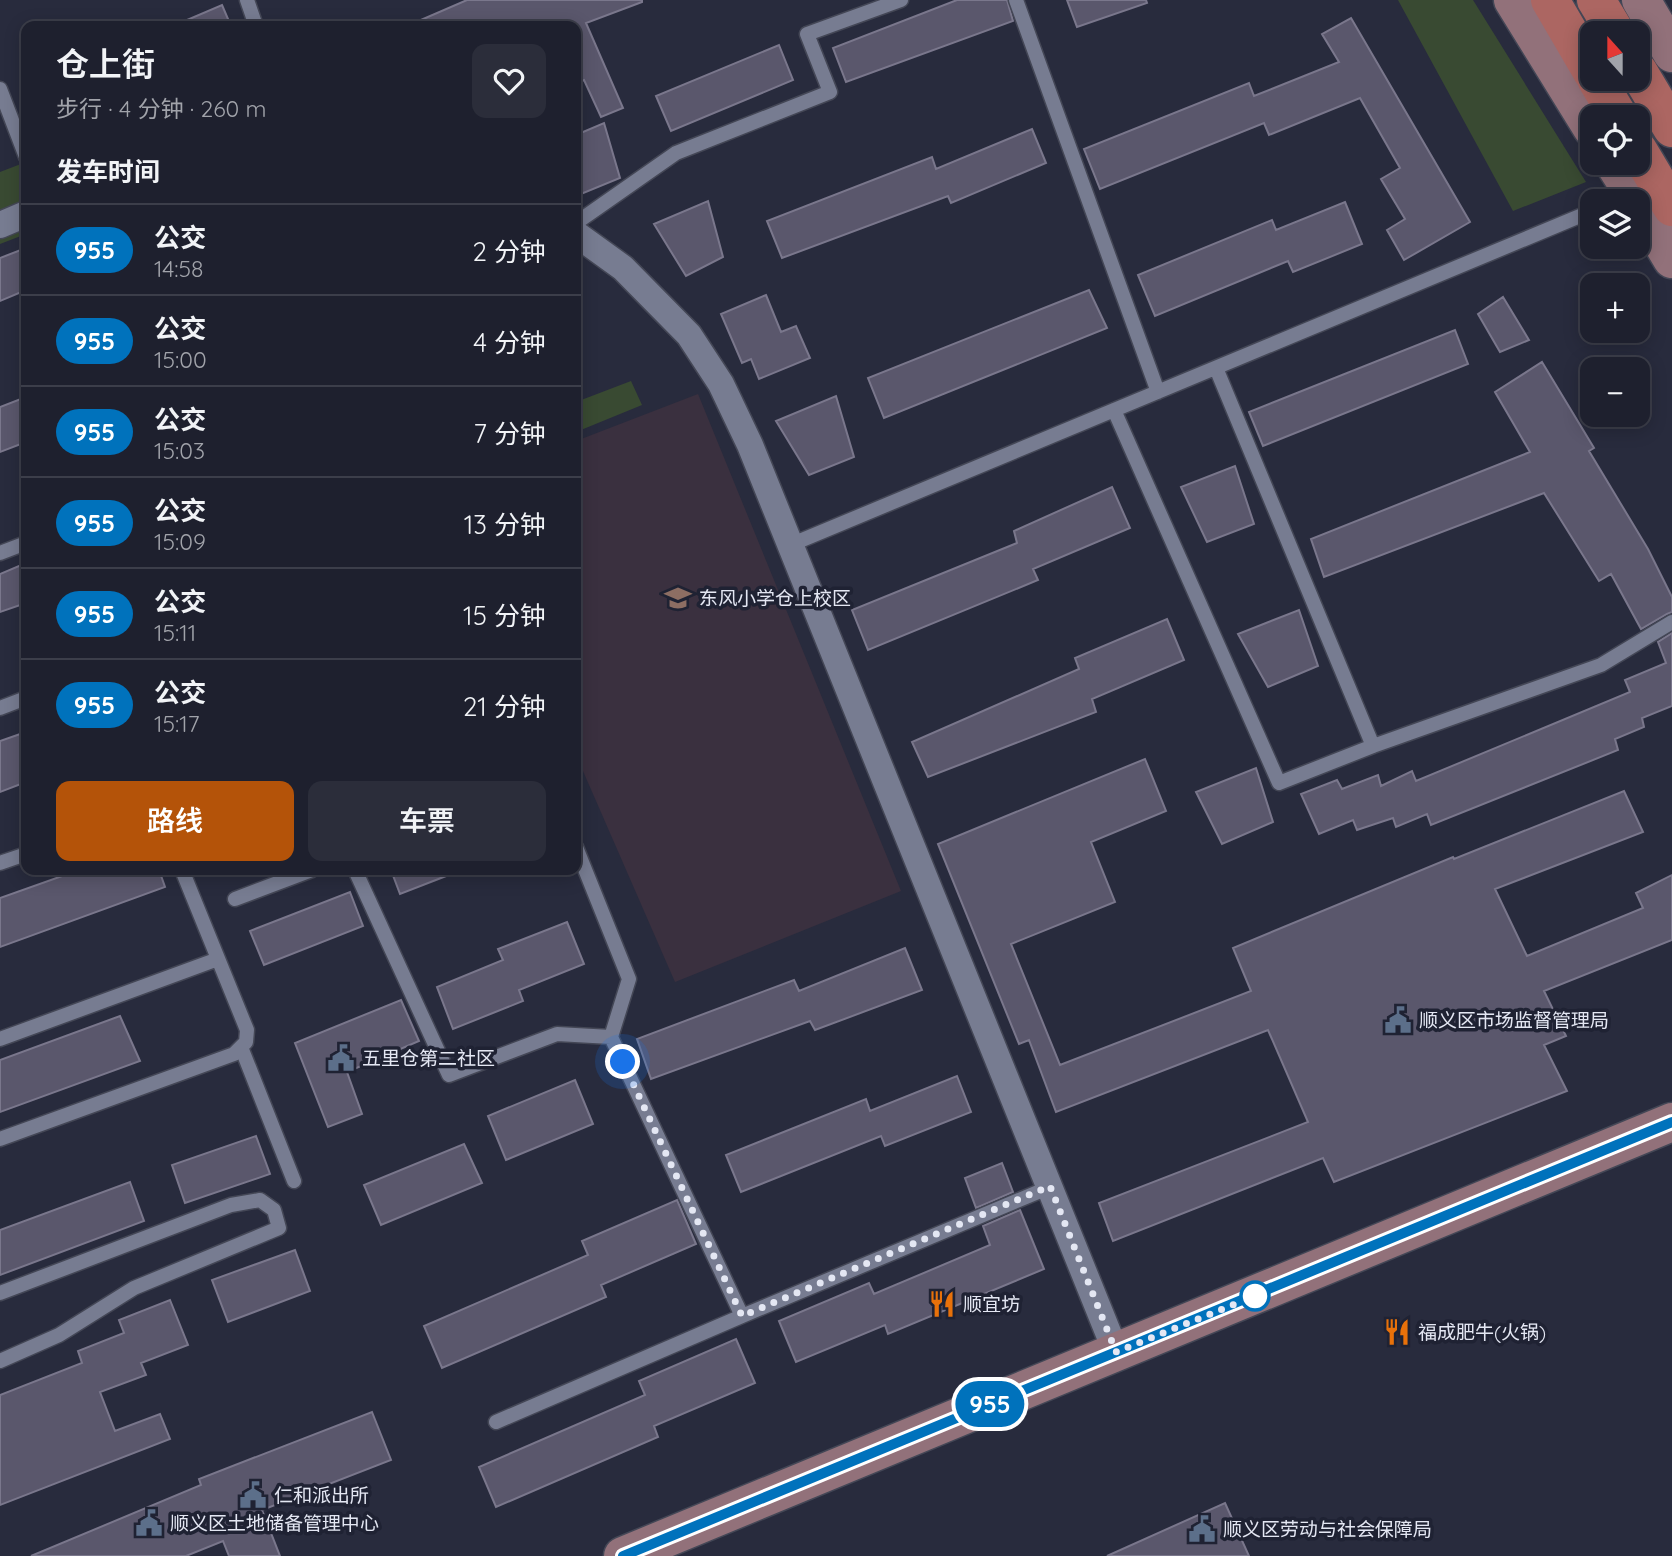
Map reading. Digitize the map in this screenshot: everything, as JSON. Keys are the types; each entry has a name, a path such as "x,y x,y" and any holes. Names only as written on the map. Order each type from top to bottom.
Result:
{"main road":[{"path":"1550,0 1580,51"},
{"path":"1596,0 1609,21"},
{"path":"1650,91 1672,128"},
{"path":"1650,170 1672,207"}],"street":[{"path":"1513,0 1580,109"},
{"path":"1641,0 1672,53"},
{"path":"0,225 21,217"},
{"path":"1650,224 1672,259"},
{"path":"581,238 623,268 689,335 721,384 750,445 1116,1352"},
{"path":"623,1556 1672,1122"}],"lane":[{"path":"247,0 254,21"},
{"path":"581,220 676,153 830,92 807,34 901,0"},
{"path":"1016,0 1158,392"},
{"path":"0,89 21,144"},
{"path":"790,545 1580,216"},
{"path":"1216,368 1373,746"},
{"path":"1114,410 1279,783 1373,746 1601,666 1672,622"},
{"path":"3,550 21,545"},
{"path":"0,708 21,700"},
{"path":"0,863 21,856"},
{"path":"581,859 629,979 611,1037 742,1316"},
{"path":"0,1139 234,1054 246,1042 247,1031 184,875"},
{"path":"234,900 299,875"},
{"path":"357,875 449,1075 557,1034 611,1037"},
{"path":"0,1039 218,959"},
{"path":"241,1047 293,1181"},
{"path":"496,1422 1050,1186"},
{"path":"0,1293 231,1205 260,1200 274,1210 279,1228 134,1288 59,1335 0,1361"}],"shaded area":[{"name":"东风小学仓上校区","path":"698,394 901,891 675,982 581,766 581,439"}],"green space":[{"path":"1398,0 1473,0 1586,182 1513,211"},
{"path":"21,164 21,236 0,244 0,172"},
{"path":"631,381 642,405 581,430 581,400"}],"building":[{"path":"467,0 642,0 586,23 623,108 601,117 584,80 581,81 581,21 419,21"},
{"path":"957,0 1007,0 1013,21 846,82 833,48"},
{"path":"1067,0 1146,0 1147,3 1077,27"},
{"path":"222,5 229,21 185,21"},
{"path":"1351,18 1470,222 1404,260 1387,230 1405,219 1381,179 1400,168 1360,98 1269,135 1264,123 1100,189 1084,149 1249,83 1254,96 1339,62 1322,34"},
{"path":"779,45 793,80 671,131 656,96"},
{"path":"604,123 620,178 581,194 581,133"},
{"path":"1032,129 1046,163 951,203 948,196 782,258 767,221 932,157 936,169"},
{"path":"708,201 723,257 686,276 654,224"},
{"path":"1345,202 1362,244 1293,272 1288,261 1155,316 1138,275 1272,220 1276,230"},
{"path":"21,250 21,292 0,301 0,258"},
{"path":"1089,290 1107,328 884,418 868,378"},
{"path":"766,295 781,332 796,326 810,358 759,379 751,359 742,363 721,314"},
{"path":"1503,297 1529,340 1500,352 1478,314"},
{"path":"1455,330 1468,364 1263,446 1249,412"},
{"path":"1542,362 1594,448 1589,451 1648,549 1672,597 1672,612 1641,629 1611,574 1599,581 1544,493 1324,577 1311,539 1530,452 1495,392"},
{"path":"836,396 854,457 809,475 776,421"},
{"path":"21,399 21,444 0,452 0,407"},
{"path":"1235,466 1254,524 1207,542 1181,487"},
{"path":"1112,487 1130,528 1033,569 1038,580 868,650 852,610 1017,543 1014,531"},
{"path":"21,565 21,605 0,612 0,574"},
{"path":"1299,610 1318,666 1268,687 1238,634"},
{"path":"1167,619 1184,660 1092,699 1096,712 928,777 912,742 1079,669 1075,658"},
{"path":"1672,633 1672,706 1642,718 1644,727 1615,739 1618,750 1431,825 1427,814 1396,827 1393,818 1357,830 1353,820 1319,834 1301,794 1337,780 1342,789 1378,775 1381,786 1412,771 1416,781 1630,692 1625,680 1666,663 1658,642"},
{"path":"21,734 21,784 0,792 0,741"},
{"path":"1145,759 1166,811 1091,842 1115,902 1011,944 1060,1065 1251,991 1233,948 1453,857 1454,859 1624,791 1643,832 1495,889 1527,956 1643,908 1636,893 1672,875 1672,940 1544,991 1566,1036 1544,1045 1567,1091 1334,1182 1323,1158 1113,1241 1099,1203 1308,1122 1268,1030 1056,1112 1029,1040 1019,1044 938,844"},
{"path":"1256,768 1273,822 1222,844 1196,792"},
{"path":"65,875 161,875 165,887 0,947 0,898"},
{"path":"393,875 449,875 400,894"},
{"path":"350,892 363,926 264,965 250,931"},
{"path":"567,922 584,964 519,990 523,1001 453,1029 437,987 503,960 498,949"},
{"path":"905,948 922,990 815,1030 810,1021 651,1079 637,1039 794,980 799,991"},
{"name":"五里仓第二社区","path":"401,1000 419,1041 347,1072 362,1114 328,1127 295,1043"},
{"path":"120,1016 140,1061 0,1112 0,1060"},
{"path":"957,1076 971,1112 885,1146 881,1136 741,1192 726,1155 866,1099 870,1111"},
{"path":"575,1080 593,1124 506,1160 488,1116"},
{"path":"256,1136 270,1174 185,1203 172,1165"},
{"path":"464,1144 482,1183 381,1225 364,1185"},
{"path":"1002,1163 1013,1192 976,1208 965,1178"},
{"path":"130,1182 144,1221 0,1275 0,1230"},
{"path":"677,1200 696,1244 601,1285 606,1297 442,1368 424,1326 588,1255 582,1241"},
{"path":"1020,1210 1044,1269 888,1334 885,1325 796,1362 779,1321 869,1283 874,1294 990,1245 983,1226"},
{"path":"295,1250 310,1291 228,1322 212,1280"},
{"path":"170,1300 188,1345 141,1363 146,1375 100,1392 115,1431 160,1414 170,1439 0,1505 0,1395 82,1363 78,1351 124,1333 119,1320"},
{"path":"736,1339 755,1383 654,1426 658,1437 496,1507 479,1467 645,1395 639,1381"},
{"name":"仁和派出所","path":"372,1412 391,1460 262,1510 280,1556 229,1556 223,1541 186,1556 31,1556 201,1485 199,1479"},
{"name":"顺义区劳动与社会保障局","path":"1225,1503 1249,1556 1107,1556"}],"bus line":[{"name":"955","path":"623,1556 1672,1122"}],"place":[{"name":"东风小学仓上校区","path":"678,598"},
{"name":"顺义区市场监督管理局","path":"1398,1020"},
{"name":"五里仓第二社区","path":"341,1058"},
{"name":"顺宜坊","path":"942,1304"},
{"name":"福成肥牛(火锅)","path":"1397,1332"},
{"name":"仁和派出所","path":"253,1495"},
{"name":"顺义区土地储备管理中心","path":"149,1523"},
{"name":"顺义区劳动与社会保障局","path":"1202,1529"}],"route":[{"path":"623,1062 742,1316 1050,1186 1116,1352 1255,1296"}]}
